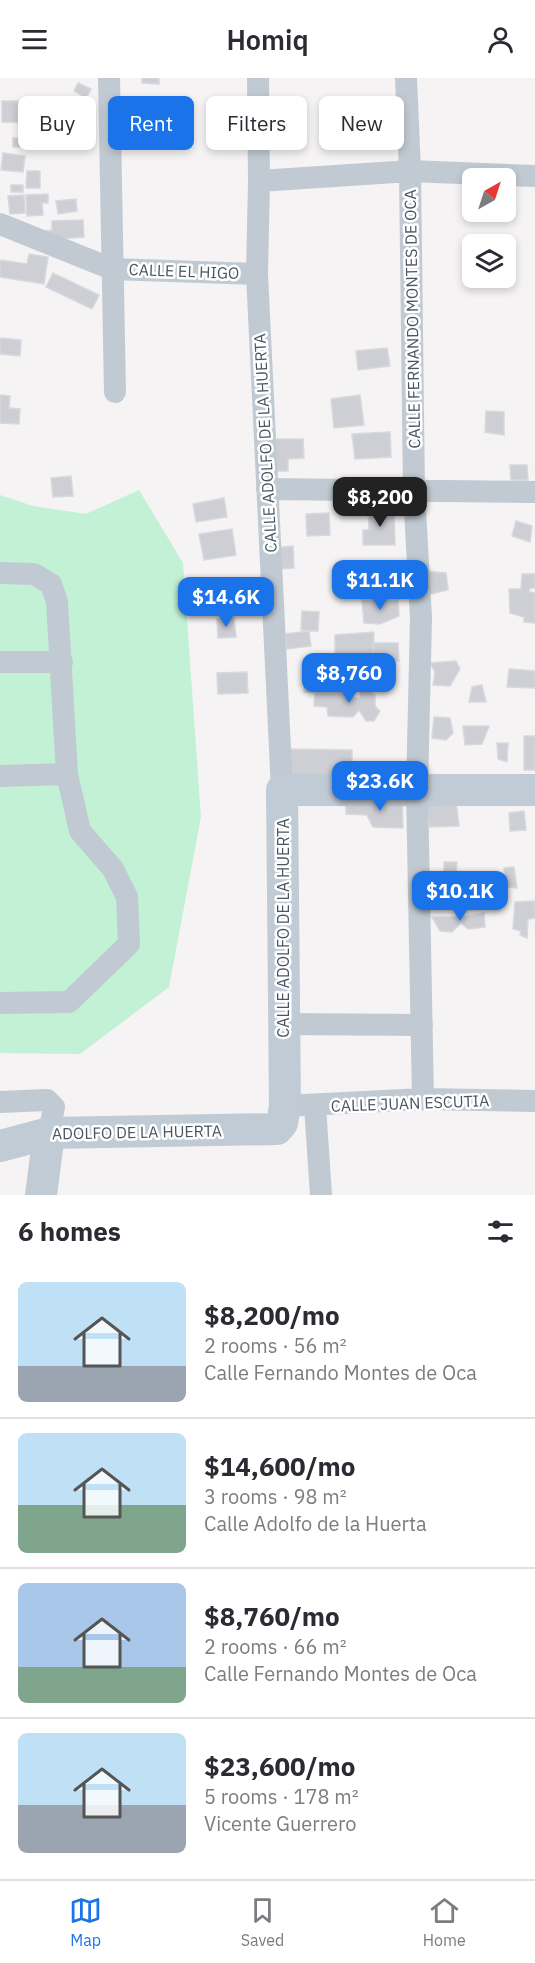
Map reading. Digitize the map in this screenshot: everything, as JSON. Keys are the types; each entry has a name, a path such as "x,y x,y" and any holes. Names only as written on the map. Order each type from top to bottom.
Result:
{"street":[{"path":"109,78 114,392"},
{"name":"CALLE ADOLFO DE LA HUERTA","path":"258,78 257,274 282,790 284,1024 280,1117"},
{"name":"CALLE FERNANDO MONTES DE OCA","path":"406,78 410,171 414,492 421,618 417,790 423,1099"},
{"path":"259,181 410,171 535,176"},
{"name":"CALLE EL HIGO","path":"0,224 112,268 257,274"},
{"path":"267,489 535,492"},
{"path":"0,573 34,574 51,584 57,602 68,774 80,831 113,869 127,897 129,944 69,1002 0,1003"},
{"path":"0,662 62,662"},
{"path":"0,776 68,774"},
{"path":"282,790 535,790"},
{"path":"284,1024 422,1025"},
{"name":"CALLE JUAN ESCUTIA","path":"280,1117 315,1106 423,1099 535,1101"},
{"path":"0,1102 47,1100 54,1107 40,1195"},
{"path":"315,1106 321,1195"},
{"name":"ADOLFO DE LA HUERTA","path":"0,1146 49,1133 280,1117"}],"green space":[{"path":"139,490 183,563 201,817 169,987 80,1054 0,1053 0,495 33,506 86,514"}],"building":[{"path":"142,78 159,78 159,84 142,83"},
{"path":"78,83 91,89 87,96 74,91"},
{"path":"2,101 18,101 18,122 2,122"},
{"path":"13,138 18,138 18,147 13,147"},
{"path":"3,153 25,156 23,172 1,170"},
{"path":"27,171 40,171 40,188 26,188"},
{"path":"11,185 23,185 23,192 11,192"},
{"path":"48,194 48,203 42,203 43,215 27,216 26,195"},
{"path":"24,195 25,213 10,214 8,196"},
{"path":"76,199 77,211 58,214 56,201"},
{"path":"83,220 84,237 46,240 46,231 52,230 52,221"},
{"path":"29,254 48,257 44,284 0,277 0,260 27,264"},
{"path":"53,273 99,295 92,309 46,287"},
{"path":"0,338 21,340 20,356 0,354"},
{"path":"387,348 390,366 358,370 356,351"},
{"path":"0,395 10,396 9,408 20,409 19,424 0,423"},
{"path":"360,395 364,425 334,428 331,399"},
{"path":"486,411 504,412 504,435 485,432"},
{"path":"390,432 391,457 355,459 352,434"},
{"path":"268,439 303,439 304,458 288,459 288,471 269,471"},
{"path":"510,465 527,465 528,480 511,480"},
{"path":"71,476 73,496 53,497 51,478"},
{"path":"224,498 227,517 196,522 193,504"},
{"path":"394,508 395,545 363,545 363,530 369,530 368,509"},
{"path":"329,513 330,535 307,536 306,514"},
{"path":"516,521 532,526 530,542 512,536"},
{"path":"232,529 236,555 204,560 199,534"},
{"path":"293,546 294,568 276,569 275,548"},
{"path":"424,571 446,573 448,590 426,595"},
{"path":"522,574 535,574 535,588 530,588 529,592 535,593 535,623 524,622 524,617 510,613 509,589 521,589"},
{"path":"243,582 247,614 231,616 227,584"},
{"path":"362,600 398,600 399,616 380,624 364,623"},
{"path":"302,611 319,612 318,631 301,630"},
{"path":"234,618 236,637 218,638 217,619"},
{"path":"309,631 311,646 287,649 285,634"},
{"path":"374,632 373,670 335,668 335,635"},
{"path":"373,643 398,643 399,661 374,661"},
{"path":"456,661 460,669 450,686 433,685 435,672 430,663"},
{"path":"335,668 356,669 353,693 304,692 305,682 333,683"},
{"path":"509,669 535,671 535,688 507,687"},
{"path":"247,672 248,693 218,694 217,673"},
{"path":"482,685 486,702 469,702 472,687"},
{"path":"361,689 368,690 375,695 375,706 380,711 374,721 366,721 359,710 353,717 328,716 327,707 314,706 315,693 353,693 354,698 360,698"},
{"path":"434,717 450,718 453,733 446,740 432,738"},
{"path":"463,726 489,726 482,744 465,745"},
{"path":"524,736 535,736 535,770 524,770"},
{"path":"497,743 508,743 507,762 498,759"},
{"path":"284,749 352,750 352,778 286,781"},
{"path":"402,797 403,828 373,827 367,815 346,814 346,803"},
{"path":"456,801 459,826 430,827 426,803"},
{"path":"524,811 526,830 510,831 509,813"},
{"path":"444,862 457,862 455,892 426,889 428,878 444,879"},
{"path":"514,867 517,888 506,887 504,868"},
{"path":"482,888 486,891 483,908 471,905 471,899 477,898"},
{"path":"535,901 535,918 528,919 527,938 520,935 521,931 513,929 515,902"},
{"path":"484,913 485,927 468,929 461,923 452,932 440,931 432,917 461,917"}]}
